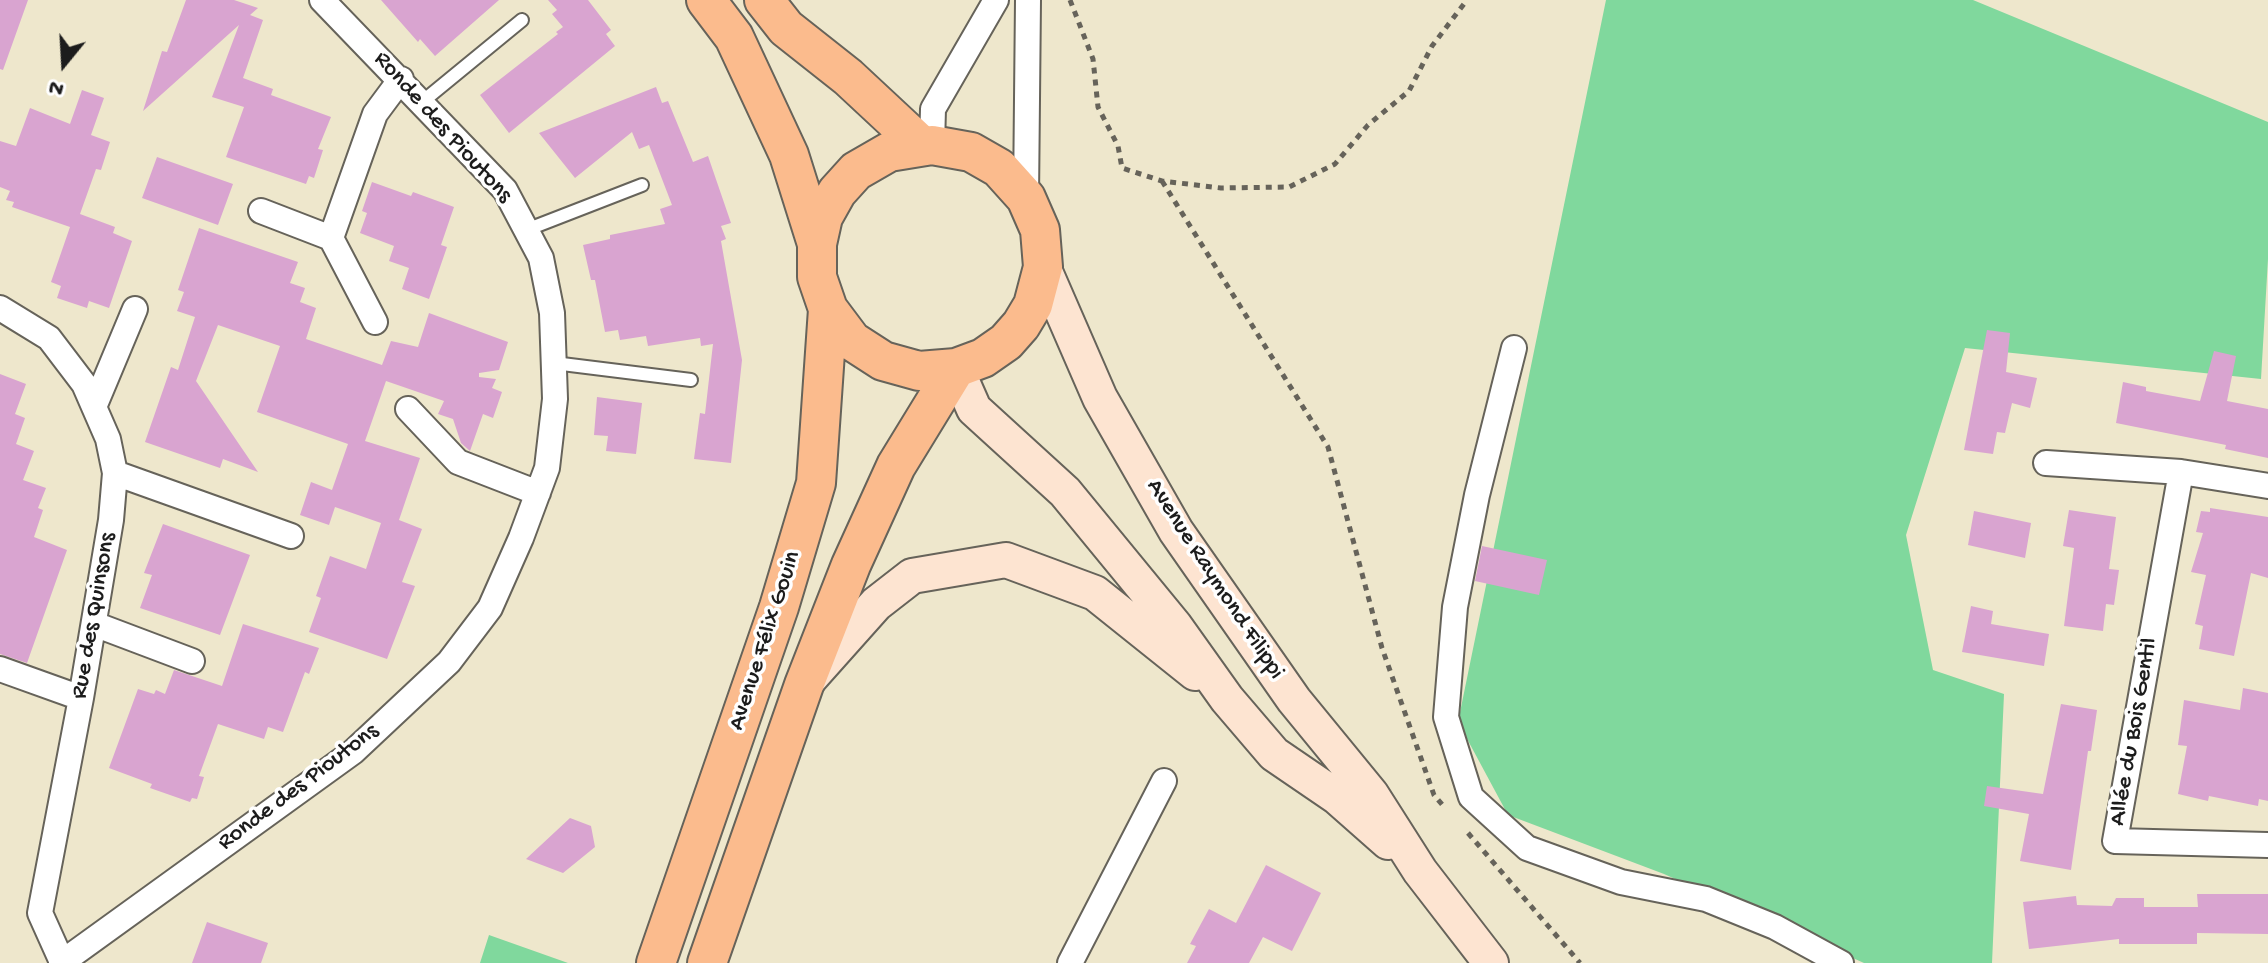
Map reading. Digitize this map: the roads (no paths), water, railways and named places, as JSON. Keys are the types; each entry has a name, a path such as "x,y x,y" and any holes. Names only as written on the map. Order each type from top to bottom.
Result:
{"main road":[{"name":"Avenue Félix Gouin","path":"706,0 734,37 789,155 817,244 817,277 828,309 852,341 883,361 919,371 956,368 983,358 1006,342 1033,305 1043,267 1040,230 1026,198 999,168 971,152 926,145"},
{"path":"764,0 786,28 926,145"},
{"path":"817,244 823,217 837,192 856,171 889,152 926,145"},
{"name":"Avenue Raymond Filippi","path":"1043,267 1100,398 1176,531 1294,700 1371,794 1420,871 1491,963"},
{"name":"Avenue Félix Gouin","path":"656,963 779,607 816,483 828,309"},
{"name":"Avenue Félix Gouin","path":"707,963 804,685 851,565 896,466 956,368"},
{"name":"Avenue Raymond Filippi","path":"956,368 974,409 1065,492 1175,626 1227,699 1274,754 1337,797 1420,871"},
{"name":"Avenue Raymond Filippi","path":"804,685 876,604 912,576 1006,560 1095,593 1227,699"}],"street":[{"name":"Ronde des Pioutons","path":"61,962 353,752 449,662 490,608 547,468 555,399 554,363 550,299 541,258 505,190 322,0"},
{"path":"926,145 933,109 996,0"},
{"path":"1026,198 1028,0"},
{"path":"331,238 375,114 401,79"},
{"path":"261,211 331,238 375,322"},
{"name":"Rue des Quinsons","path":"0,308 49,338 84,384 108,439 115,473 111,520 94,624 40,913 61,962"},
{"path":"94,407 135,309"},
{"path":"1514,348 1477,495 1455,607 1446,717 1471,797 1527,848 1621,882 1706,899 1775,927 1841,963"},
{"path":"408,409 458,462 538,493"},
{"path":"2046,463 2181,472 2268,486"},
{"name":"Allée du Bois Gentil","path":"2181,472 2115,841 2268,845"},
{"path":"115,473 291,536"},
{"path":"94,624 192,661"},
{"path":"0,669 81,698"},
{"path":"1070,963 1164,781"}],"lane":[{"path":"422,102 522,20"},
{"path":"526,230 642,185"},
{"path":"554,363 691,380"}]}
